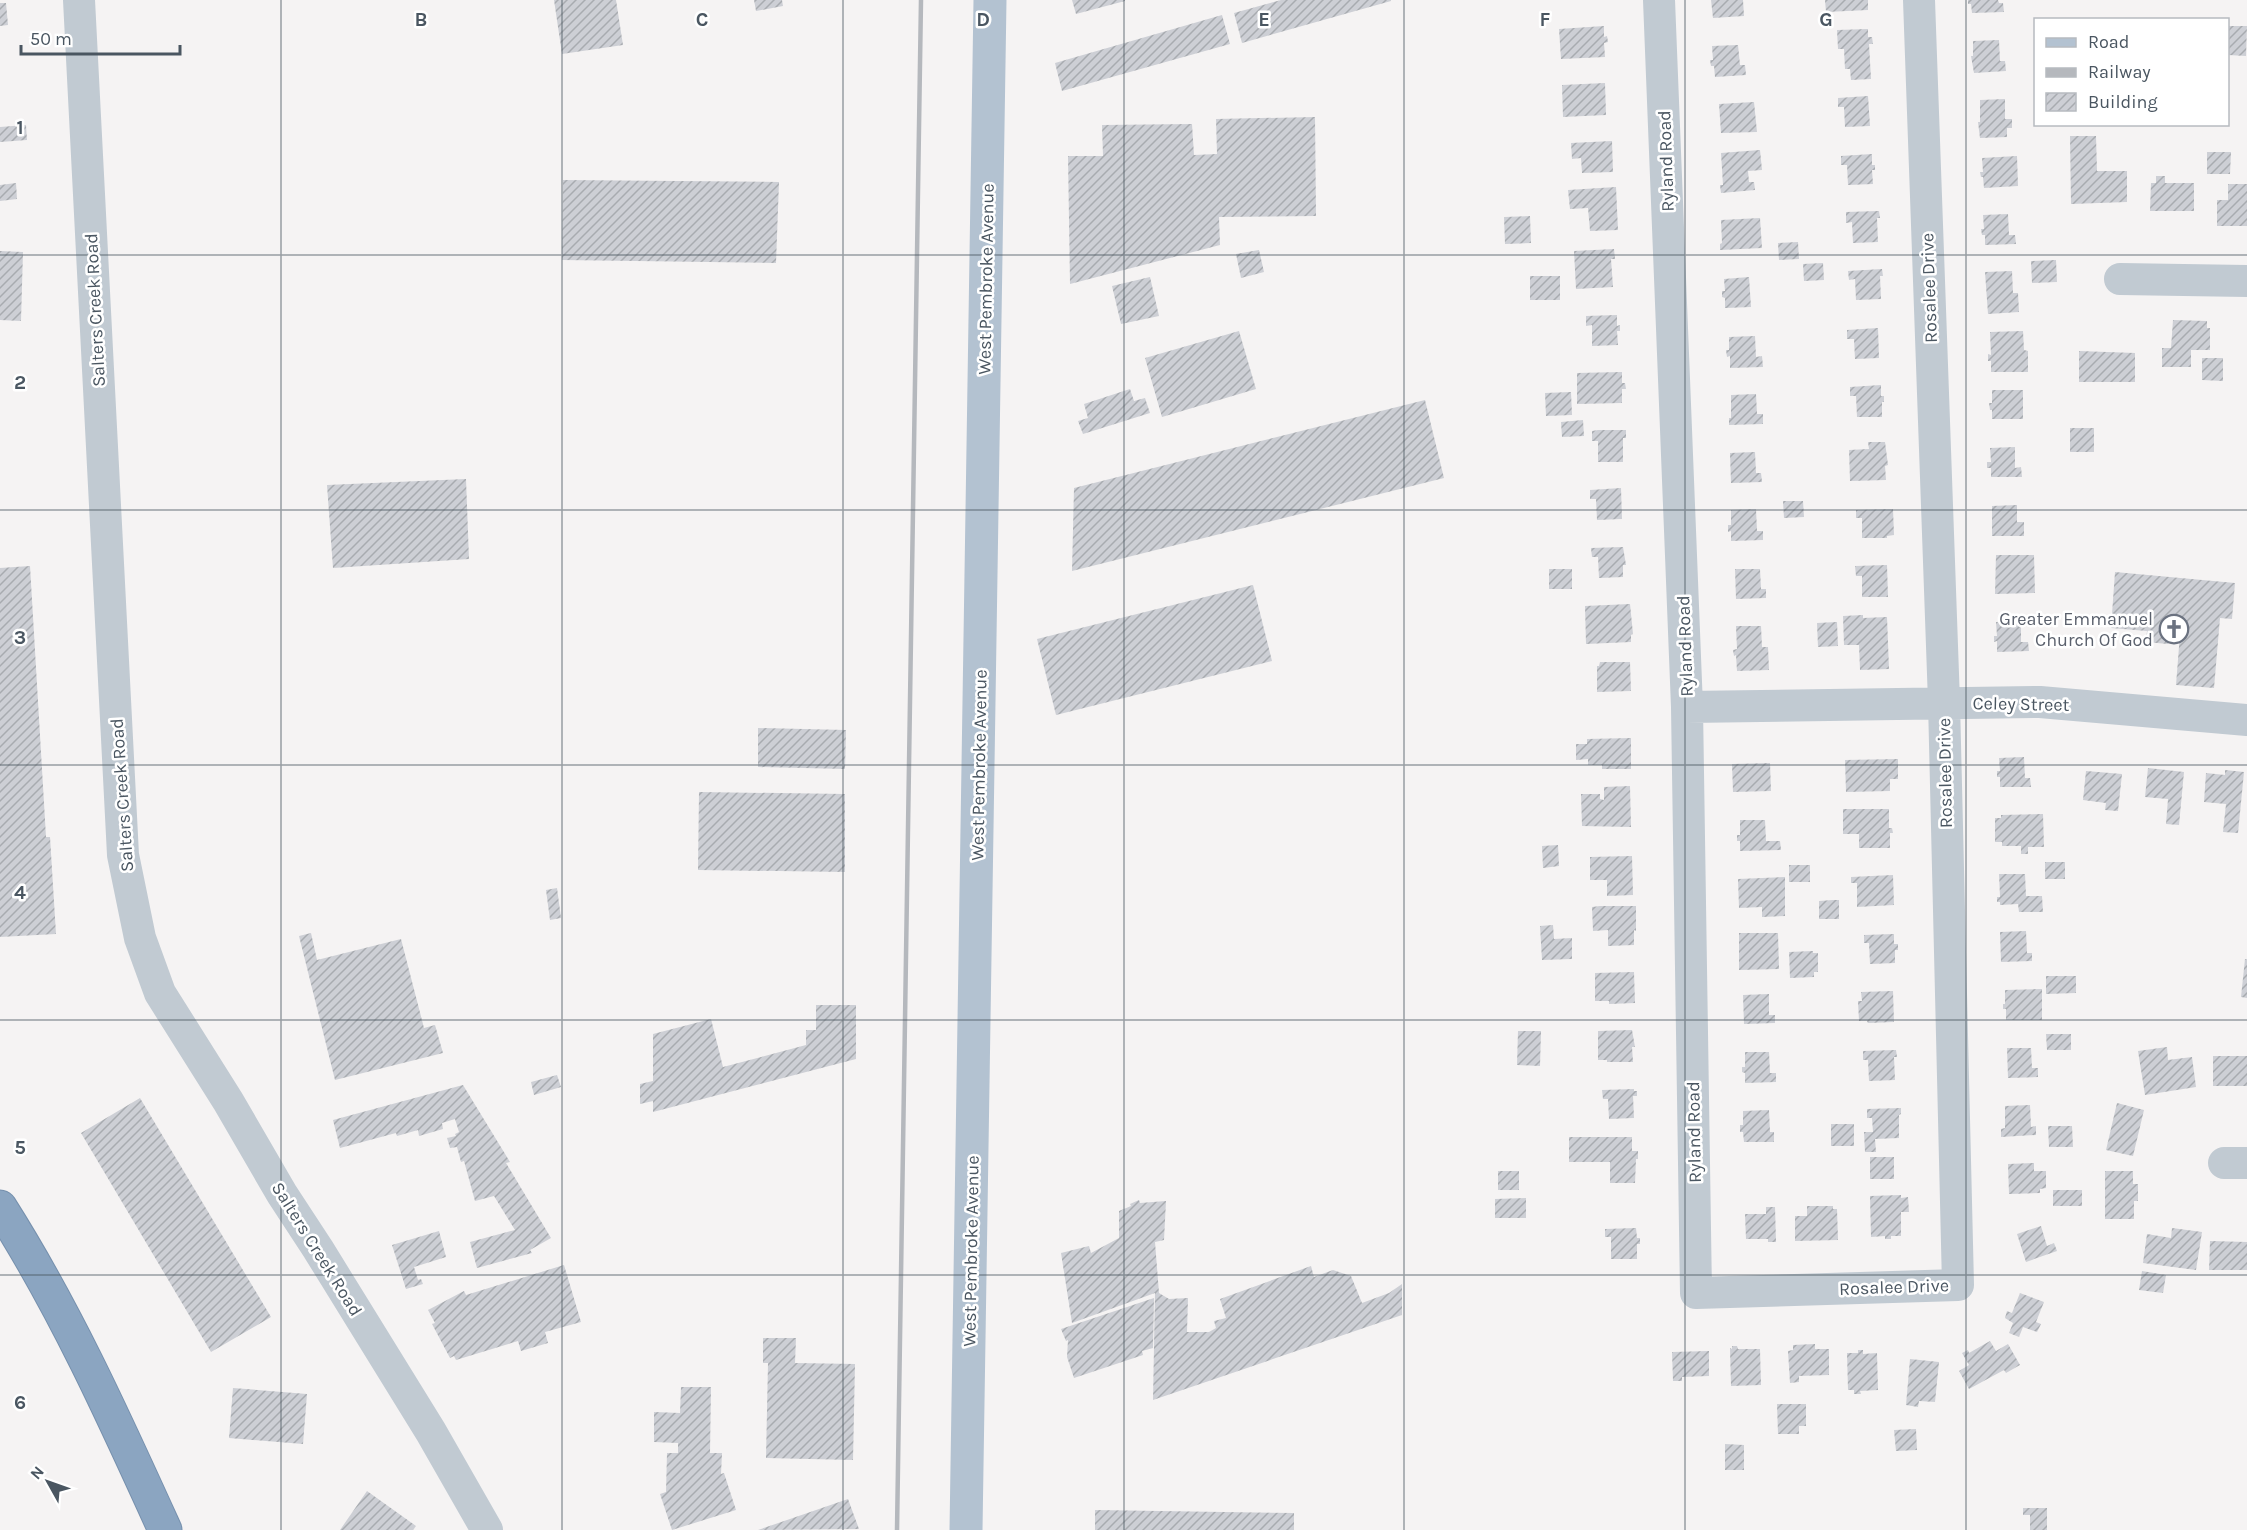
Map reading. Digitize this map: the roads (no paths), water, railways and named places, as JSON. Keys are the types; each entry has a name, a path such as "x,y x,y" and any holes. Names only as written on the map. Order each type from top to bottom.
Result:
{"highway":[{"path":"0,1207 23,1243 82,1352 165,1529"}],"main road":[{"name":"West Pembroke Avenue","path":"966,1530 990,0"}],"street":[{"name":"Salters Creek Road","path":"79,0 123,855 140,938 160,993 431,1432 488,1530"},
{"name":"Ryland Road","path":"1659,0 1687,707 1696,1293"},
{"name":"Rosalee Drive","path":"1696,1293 1958,1285 1944,702 1919,0"},
{"path":"2120,279 2247,281"},
{"name":"Celey Street","path":"1687,707 2040,702 2247,720"}],"railway":[{"path":"897,1530 921,0"}],"place":[{"name":"Greater Emmanuel Church Of God","path":"2174,629"}]}
